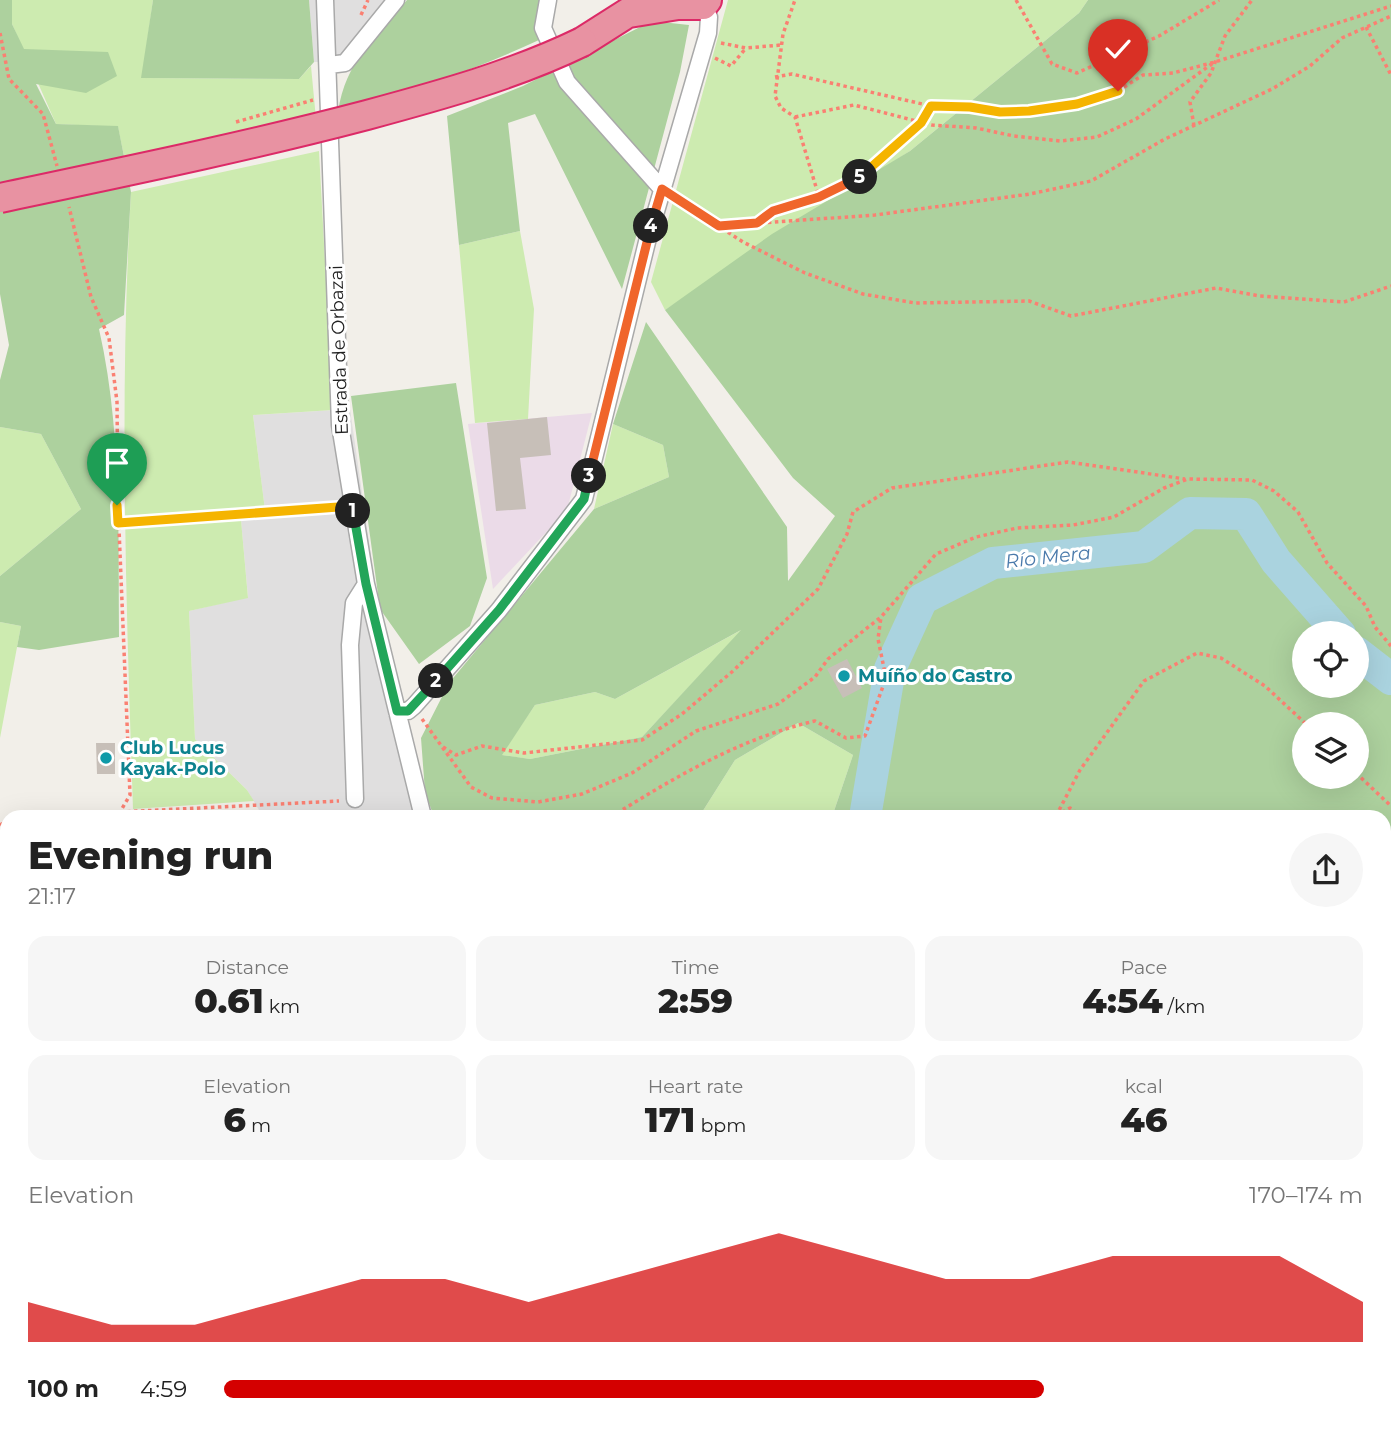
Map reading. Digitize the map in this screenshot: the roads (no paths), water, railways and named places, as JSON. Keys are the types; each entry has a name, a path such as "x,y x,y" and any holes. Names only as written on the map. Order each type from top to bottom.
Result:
{"highway":[{"path":"0,198 262,142 481,83 543,61 582,42 638,6 705,3"}],"street":[{"name":"Estrada de Orbazai","path":"325,0 340,425 366,584 421,810"},
{"path":"329,65 345,63 396,0"},
{"path":"548,0 542,29 567,82 662,189"},
{"path":"397,711 408,711 414,706 499,610 584,499 662,189 704,53 709,17 705,3"},
{"path":"355,799 350,645 354,603 366,584"}],"waterway":[{"name":"Río Mera","path":"866,810 890,669 922,599 993,563 1144,547 1190,513 1246,514 1276,561 1329,621"},
{"name":"Río Mera","path":"1369,662 1391,679"}],"place":[{"name":"Muíño do Castro","path":"844,676"},
{"name":"Club Lucus Kayak-Polo","path":"106,758"}]}
